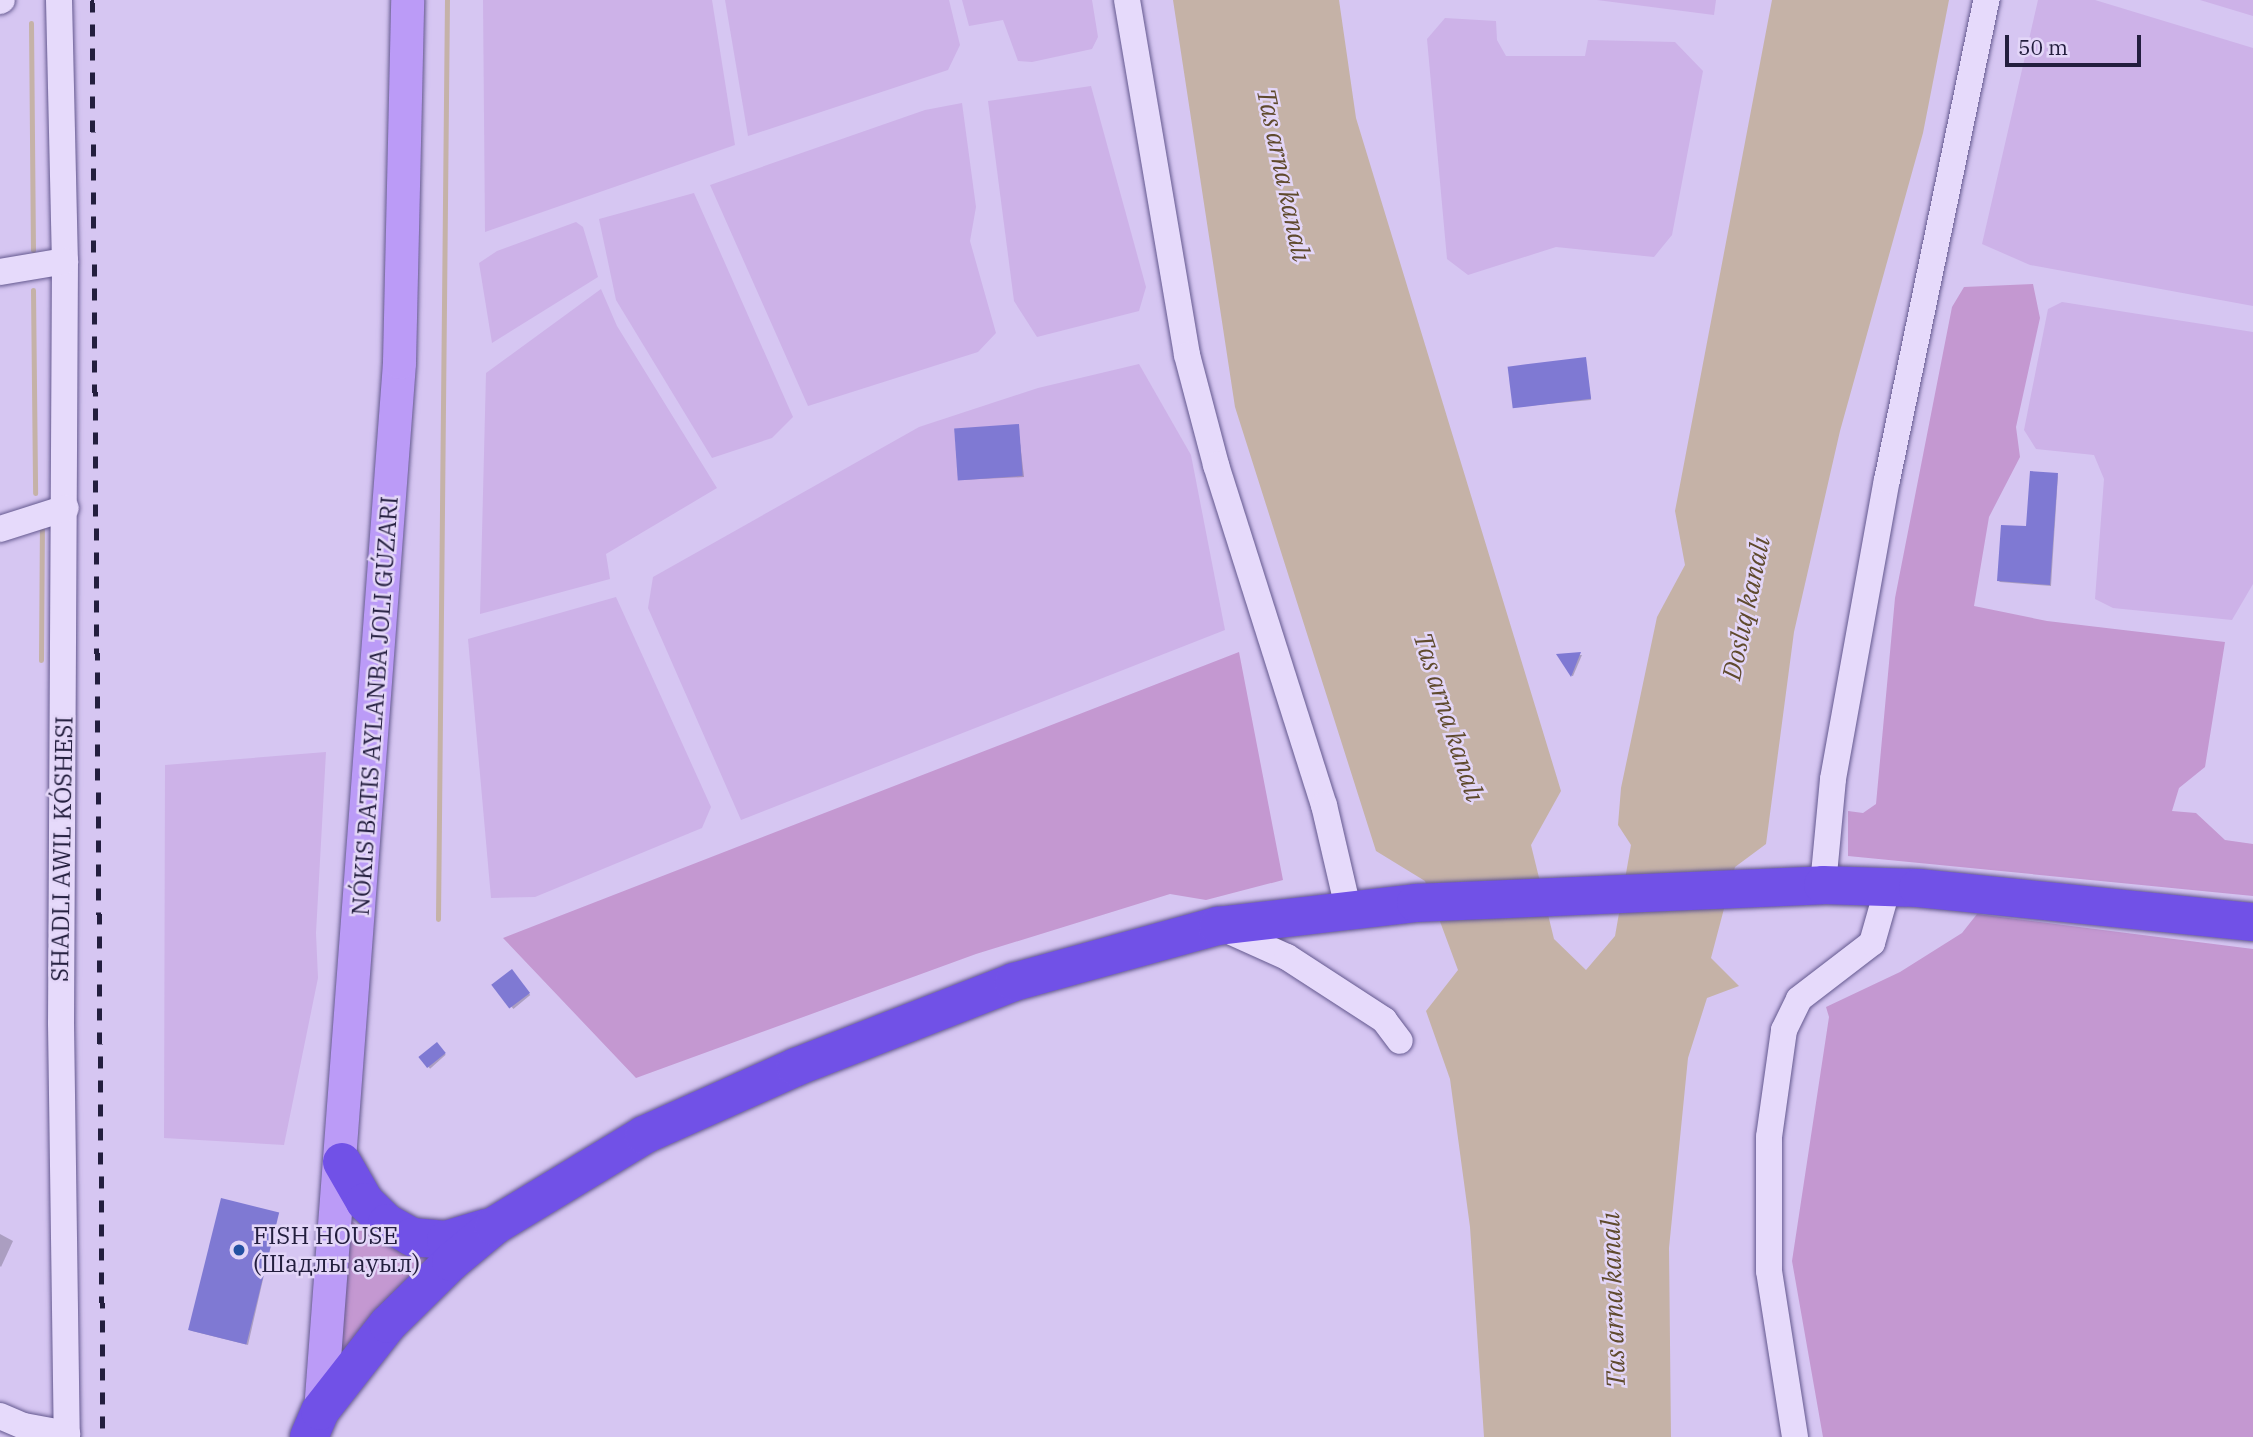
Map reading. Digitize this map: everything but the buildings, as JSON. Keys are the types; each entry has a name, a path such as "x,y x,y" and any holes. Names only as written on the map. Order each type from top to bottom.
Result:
{"highway":[{"path":"314,1424 388,1324 494,1226 644,1135 796,1067 1014,982 1218,926 1348,908 1416,903 1585,892 1823,885 1888,887 2253,922"},
{"path":"342,1162 365,1202 387,1223 412,1237 446,1240 494,1226"}],"main road":[{"path":"314,1424 342,1162 399,362 407,0"}],"street":[{"path":"0,1416 24,1426 67,1435 61,1023 66,508 65,261 59,0"},
{"path":"1127,0 1186,355 1216,466 1324,804 1348,908"},
{"path":"1823,885 1833,779 1887,480 1986,0"},
{"path":"0,272 65,261"},
{"path":"0,529 66,508"},
{"path":"1795,1437 1769,1271 1769,1137 1784,1030 1799,999 1872,943 1888,887"},
{"path":"1218,926 1287,957 1384,1020 1400,1041"}],"shaded area":[{"path":"483,0 712,0 735,145 485,232"},
{"path":"725,0 949,0 960,45 948,70 748,136"},
{"path":"962,0 1092,0 1098,37 1092,49 1032,62 1018,61 1003,20 969,26"},
{"path":"1597,0 1716,0 1714,15"},
{"path":"2038,0 2095,0 2253,48 2253,306 2030,265 1982,244"},
{"path":"2200,0 2253,0 2253,16"},
{"path":"1445,18 1496,21 1497,40 1506,56 1585,56 1588,40 1675,42 1703,71 1672,235 1654,257 1556,247 1468,275 1447,259 1427,39"},
{"path":"1091,86 1146,287 1139,311 1037,337 1014,301 988,101"},
{"path":"962,103 976,207 970,241 996,333 978,352 808,406 710,185 925,110"},
{"path":"694,193 793,417 772,438 712,458 616,300 599,219"},
{"path":"576,222 583,227 598,277 492,343 479,263 497,251"},
{"path":"2033,284 2040,318 2016,427 2020,457 1989,517 1974,606 2047,621 2225,642 2205,767 2179,788 2172,811 2196,813 2225,840 2253,844 2253,896 1848,856 1848,811 1863,813 1876,804 1895,598 1952,307 1964,287"},
{"path":"601,289 617,326 717,488 606,554 610,579 480,614 486,373"},
{"path":"2062,302 2253,332 2253,584 2232,620 2113,608 2095,599 2104,479 2094,455 2036,449 2024,430 2048,309"},
{"path":"1139,364 1191,455 1225,630 741,820 648,608 653,577 919,427 1038,388"},
{"path":"616,597 711,807 702,828 535,897 491,898 468,639"},
{"path":"1239,652 1283,880 1206,900 1170,894 976,954 636,1078 503,938"},
{"path":"326,752 316,933 318,978 284,1145 164,1138 165,765"},
{"path":"1977,914 2253,949 2253,1437 1823,1437 1792,1261 1829,1017 1826,1007 1900,972 1962,933"},
{"path":"350,1220 388,1247 411,1254 441,1253 336,1373"}],"water":[{"path":"1173,0 1339,0 1356,118 1561,791 1531,845 1554,939 1586,970 1615,936 1631,845 1618,825 1621,788 1657,617 1685,565 1675,511 1772,0 1949,0 1923,133 1840,431 1794,632 1766,844 1735,867 1711,958 1739,986 1707,998 1688,1058 1669,1248 1671,1437 1484,1437 1470,1227 1450,1079 1426,1011 1458,970 1425,881 1376,851 1235,407"}],"waterway":[{"path":"438,919 447,0"},
{"path":"31,23 33,250"},
{"path":"33,290 35,493"},
{"path":"41,660 42,527"}],"railway":[{"path":"92,0 103,1437"}],"place":[{"name":"FISH HOUSE (Шадлы ауыл)","path":"239,1250"}],"water label":[{"name":"Tas arna kanalı","path":"1284,175"},
{"name":"Doslıq kanalı","path":"1746,608"},
{"name":"Tas arna kanalı","path":"1449,717"},
{"name":"Tas arna kanalı","path":"1613,1300"}]}
